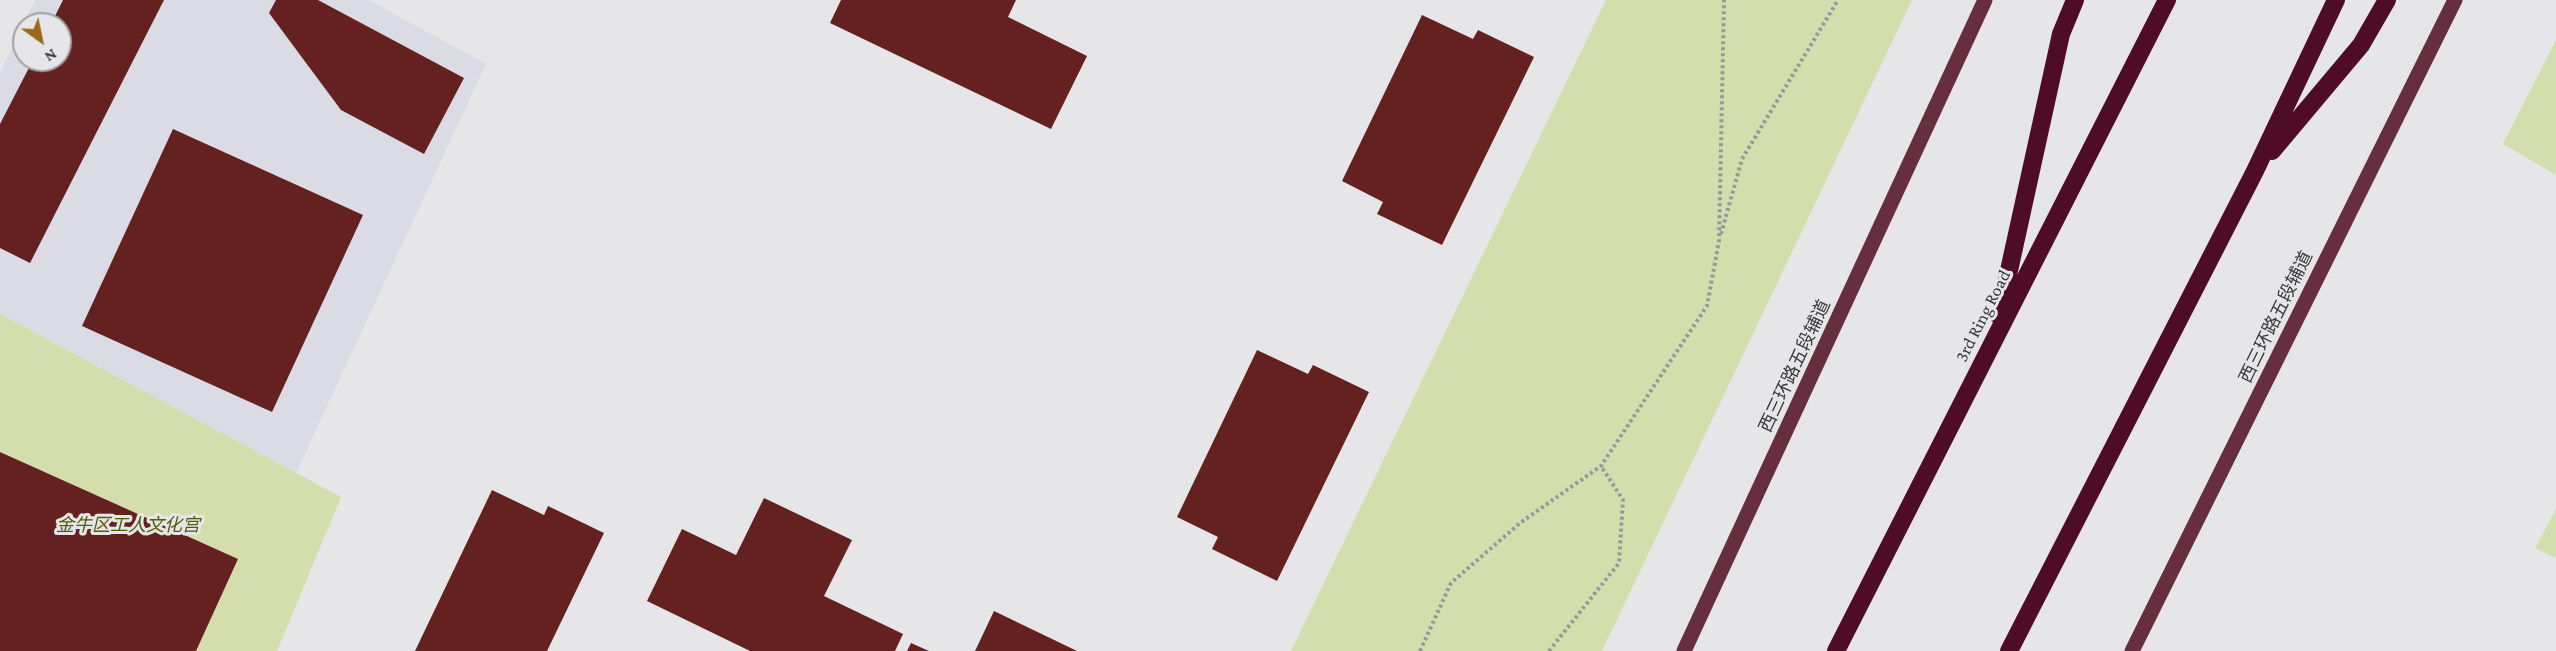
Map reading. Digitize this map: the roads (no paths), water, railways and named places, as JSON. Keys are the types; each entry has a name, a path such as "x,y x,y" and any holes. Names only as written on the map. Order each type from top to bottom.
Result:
{"highway":[{"path":"1993,342 2061,34 2075,0"},
{"name":"3rd Ring Road","path":"1836,651 2167,0"},
{"path":"2009,651 2255,171 2336,0"},
{"path":"2255,171 2361,45 2387,0"}],"main road":[{"name":"西三环路五段辅道","path":"1684,651 1985,0"},
{"name":"西三环路五段辅道","path":"2132,651 2456,0"}],"park label":[{"name":"金牛区工人文化宫","path":"128,525"}]}
